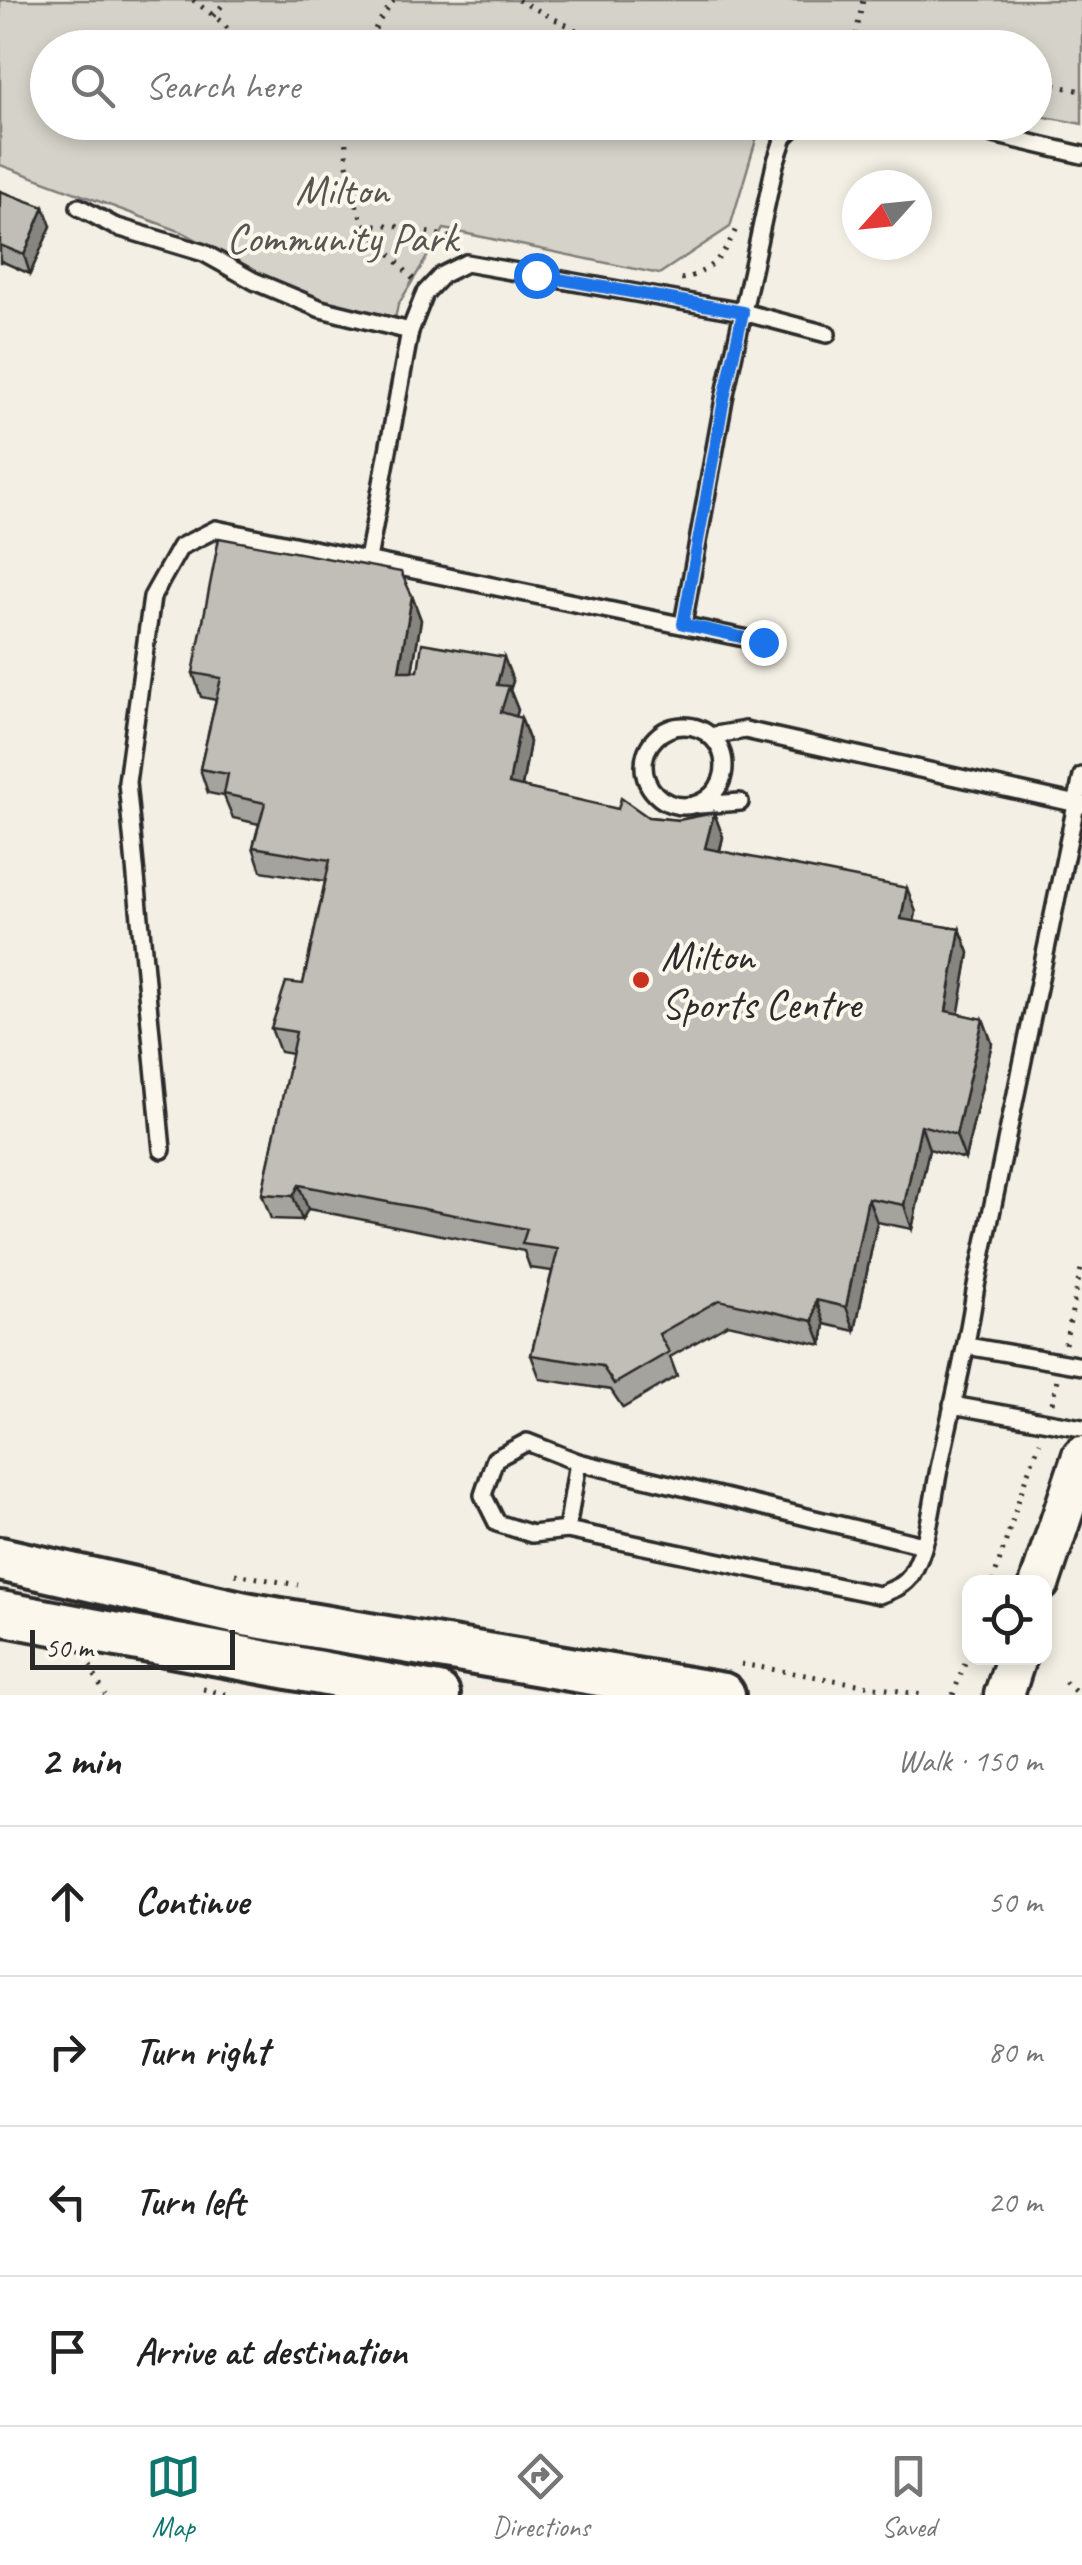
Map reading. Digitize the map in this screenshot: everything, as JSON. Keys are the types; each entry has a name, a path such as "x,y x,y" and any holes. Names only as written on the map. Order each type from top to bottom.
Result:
{"main road":[{"path":"17,1563 245,1614 723,1695"},
{"path":"17,1616 438,1695"}],"street":[{"path":"1042,1575 1082,1456"},
{"path":"1004,1695 1014,1665"}],"lane":[{"path":"683,624 724,399 783,140"},
{"path":"1019,140 1082,155"},
{"path":"79,207 114,226 204,252 254,281 321,309 410,331"},
{"path":"368,559 410,331 425,293 442,275 466,263 743,312 827,334"},
{"path":"162,1150 127,782 152,597 180,547 216,529 763,642"},
{"path":"692,806 714,794 721,783 724,758 719,746 698,728 672,728 650,744 645,757 644,771 656,795 679,806 692,806 740,802"},
{"path":"710,736 745,730 1079,804"},
{"path":"923,1545 578,1462 527,1442 495,1458 483,1495 498,1523 532,1534 566,1530 879,1595 910,1579 923,1545 968,1346 1082,776"},
{"path":"968,1346 1082,1366"},
{"path":"952,1405 1082,1428"},
{"path":"566,1530 578,1462"}],"path":[{"path":"193,0 230,30"},
{"path":"213,16 227,0"},
{"path":"375,30 394,0"},
{"path":"518,0 576,30"},
{"path":"856,30 862,0"},
{"path":"1052,85 1082,91"},
{"path":"345,140 350,192 364,226 425,293"},
{"path":"675,280 712,266 729,246 740,220"},
{"path":"364,226 390,224 468,241"},
{"path":"953,1695 964,1665"},
{"path":"1065,1682 1079,1695"}],"green space":[{"name":"Milton Community Park","path":"0,0 1082,0 1082,124 1052,118 1052,30 30,30 30,140 756,140 730,227 659,274 444,229 398,305 393,328 322,307 182,232 0,165"}],"building":[{"path":"0,191 44,207 24,255 0,245"},
{"name":"Milton Sports Centre","path":"219,538 401,572 412,596 399,671 418,671 422,643 504,657 497,685 509,686 501,712 521,718 509,784 618,809 621,798 648,817 679,820 714,813 705,848 907,888 901,919 960,929 946,1011 983,1019 956,1135 921,1125 904,1205 868,1198 846,1307 816,1300 813,1321 719,1300 659,1334 669,1352 614,1384 602,1366 531,1355 558,1249 522,1244 527,1229 299,1185 293,1196 262,1194 296,1032 271,1028 286,982 303,984 330,860 253,847 265,803 224,794 228,774 200,769 221,678 193,673"}],"place":[{"name":"Milton Sports Centre","path":"641,980"}],"route":[{"path":"536,275 743,312 683,624 763,642"}]}
